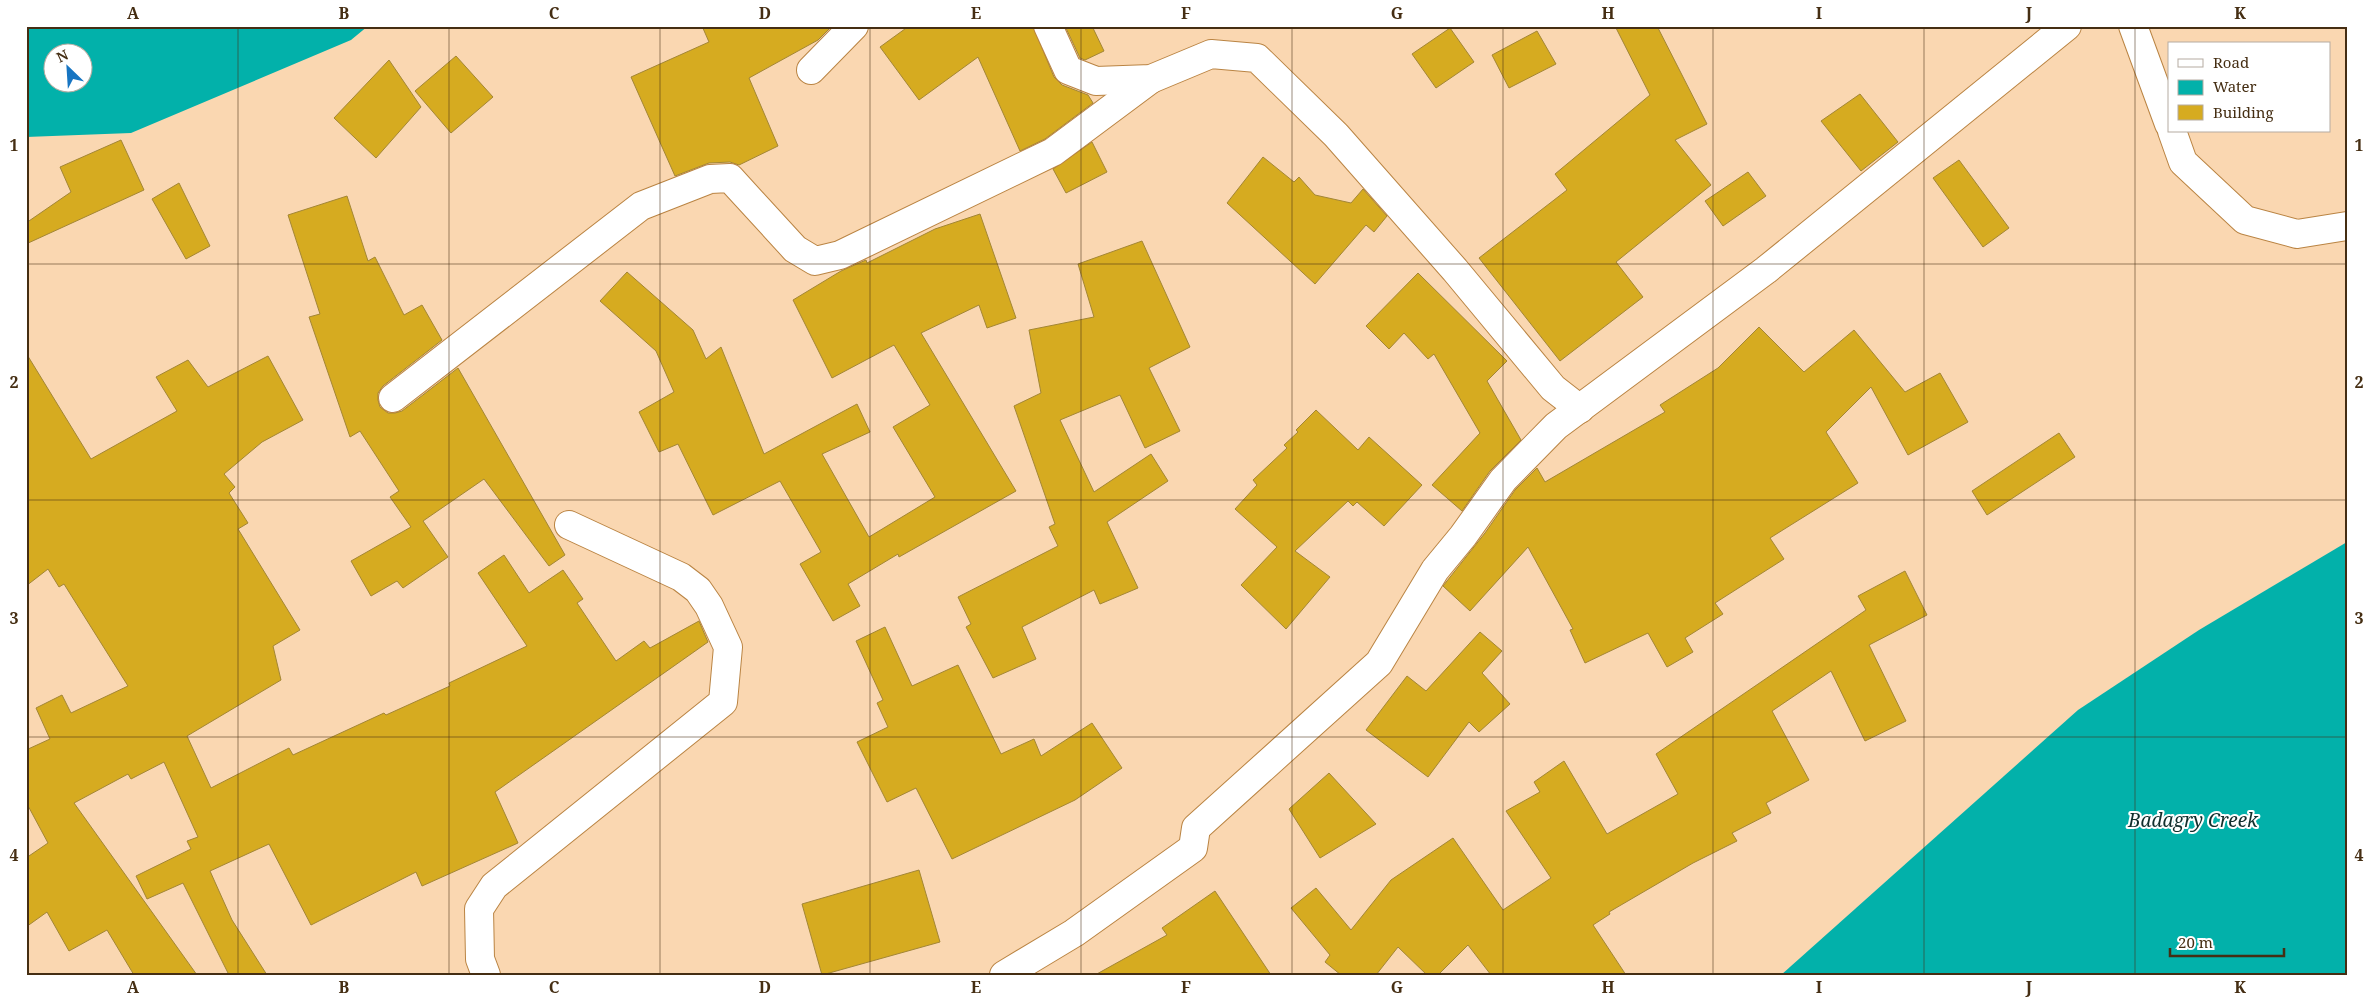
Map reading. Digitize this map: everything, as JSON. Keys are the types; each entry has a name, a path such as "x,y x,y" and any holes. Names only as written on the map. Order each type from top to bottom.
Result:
{"street":[{"path":"811,70 854,26"},
{"path":"1048,26 1068,70 1096,81 1151,79"},
{"path":"1004,975 1074,933 1193,848 1196,828 1379,664 1435,570 1463,536 1503,480 1556,426 1766,270 2067,26"},
{"path":"2133,26 2168,121"},
{"path":"394,398 641,206 710,179 730,178 795,248 816,261 840,254 1053,152 1151,79 1211,54 1256,58 1336,135 1449,263 1553,388 1580,409"},
{"path":"2172,132 2183,162 2245,220 2297,234 2347,226"},
{"path":"486,975 480,959 479,909 494,886 723,702 728,647 709,606 698,590 681,577 569,525"}],"water":[{"path":"26,26 368,26 351,40 131,133 26,137"},
{"name":"Badagry Creek","path":"2347,542 2347,975 1781,975 2078,710 2199,630"}],"building":[{"path":"702,26 832,26 818,40 749,78 778,146 739,165 730,162 709,163 675,176 631,77 709,42"},
{"path":"909,26 1033,26 1054,77 1062,85 1088,95 1093,103 1045,139 1020,151 978,57 919,100 880,47"},
{"path":"1065,26 1092,26 1104,51 1085,60 1080,58"},
{"path":"1615,26 1657,26 1707,124 1675,140 1711,185 1616,262 1643,297 1560,361 1479,258 1567,190 1555,174 1650,95"},
{"path":"1450,28 1474,62 1436,88 1412,54"},
{"path":"1537,31 1556,64 1509,88 1492,55"},
{"path":"456,56 493,97 451,133 415,91"},
{"path":"389,60 421,107 376,158 334,118"},
{"path":"1860,94 1898,142 1861,171 1821,121"},
{"path":"121,140 144,190 26,244 26,223 71,192 60,167"},
{"path":"1092,142 1107,172 1066,193 1053,169"},
{"path":"1263,157 1294,182 1299,177 1315,195 1351,203 1363,189 1387,216 1374,232 1366,225 1315,284 1227,203"},
{"path":"1959,160 2009,228 1983,247 1933,178"},
{"path":"1748,172 1766,196 1723,226 1705,201"},
{"path":"179,183 210,246 186,259 152,199"},
{"path":"347,196 368,261 375,257 404,315 422,305 442,340 383,386 378,393 380,407 388,413 402,411 458,368 565,555 549,566 484,479 423,521 448,557 403,588 397,581 371,596 351,561 411,527 390,497 399,491 360,431 350,437 309,317 320,314 288,215"},
{"path":"980,214 1016,318 987,328 979,305 921,333 1016,491 899,557 898,554 848,584 860,606 833,621 800,564 821,552 780,481 713,515 678,444 659,452 639,412 674,392 656,351 600,301 627,272 693,330 706,359 721,347 764,454 857,404 870,432 822,454 869,537 935,497 893,427 930,405 894,345 832,378 793,300 841,271 866,260 867,263 935,229"},
{"path":"1142,241 1190,347 1149,368 1180,431 1145,448 1120,395 1060,420 1094,492 1151,454 1168,481 1107,522 1138,588 1100,604 1094,590 1022,627 1036,659 993,678 966,627 971,624 958,597 1058,546 1049,527 1055,524 1014,406 1041,393 1029,330 1094,317 1078,264"},
{"path":"1418,273 1507,361 1487,381 1521,440 1490,471 1462,511 1432,485 1480,433 1434,354 1428,359 1404,333 1389,349 1366,326"},
{"path":"1759,327 1804,372 1854,330 1905,392 1940,373 1968,422 1908,455 1871,387 1826,432 1858,483 1770,538 1784,559 1715,603 1723,614 1685,638 1693,652 1667,667 1648,633 1585,663 1570,630 1573,629 1528,547 1470,611 1443,586 1485,533 1515,490 1537,468 1545,482 1665,412 1660,405 1718,368"},
{"path":"26,353 91,459 177,411 156,377 188,360 208,387 268,356 303,420 262,442 224,474 235,487 229,493 248,523 238,529 300,630 273,646 281,680 187,736 211,788 289,748 293,755 384,713 386,715 450,686 449,683 527,646 478,573 504,555 529,593 563,570 583,599 577,603 616,661 644,641 650,648 699,621 708,642 495,792 518,843 422,886 416,872 311,925 269,844 210,871 232,920 267,975 229,975 183,883 147,899 136,876 191,849 187,841 198,837 164,762 131,779 128,774 74,803 197,975 134,975 107,930 69,951 47,912 26,927 26,858 48,843 26,802 26,750 50,739 36,708 62,695 71,713 128,686 64,584 59,587 48,569 26,586"},
{"path":"1316,410 1358,450 1369,437 1422,485 1384,526 1357,502 1353,506 1348,501 1295,551 1330,577 1286,629 1241,585 1277,547 1235,509 1257,485 1253,480 1287,448 1284,445 1298,432 1296,430"},
{"path":"2059,433 2075,457 1987,515 1972,491"},
{"path":"1905,571 1927,615 1869,645 1906,721 1865,741 1831,671 1772,711 1809,780 1766,803 1771,813 1732,833 1737,841 1693,863 1609,912 1610,914 1593,925 1626,975 1491,975 1468,945 1438,975 1427,975 1398,947 1376,975 1341,975 1325,962 1330,955 1291,908 1316,888 1351,930 1391,880 1453,838 1503,910 1551,878 1506,811 1540,792 1534,782 1564,761 1607,834 1678,794 1656,754 1866,610 1858,596"},
{"path":"885,627 912,686 958,665 1001,754 1034,739 1041,756 1092,723 1122,768 1075,800 952,859 916,788 887,802 857,742 888,727 877,703 883,700 856,641"},
{"path":"1480,632 1502,651 1482,673 1510,704 1479,732 1469,722 1428,777 1366,730 1407,676 1426,691"},
{"path":"1329,773 1376,824 1320,858 1289,809"},
{"path":"919,870 940,942 822,975 802,904"},
{"path":"1215,891 1271,975 1095,975 1167,935 1162,928"}]}
